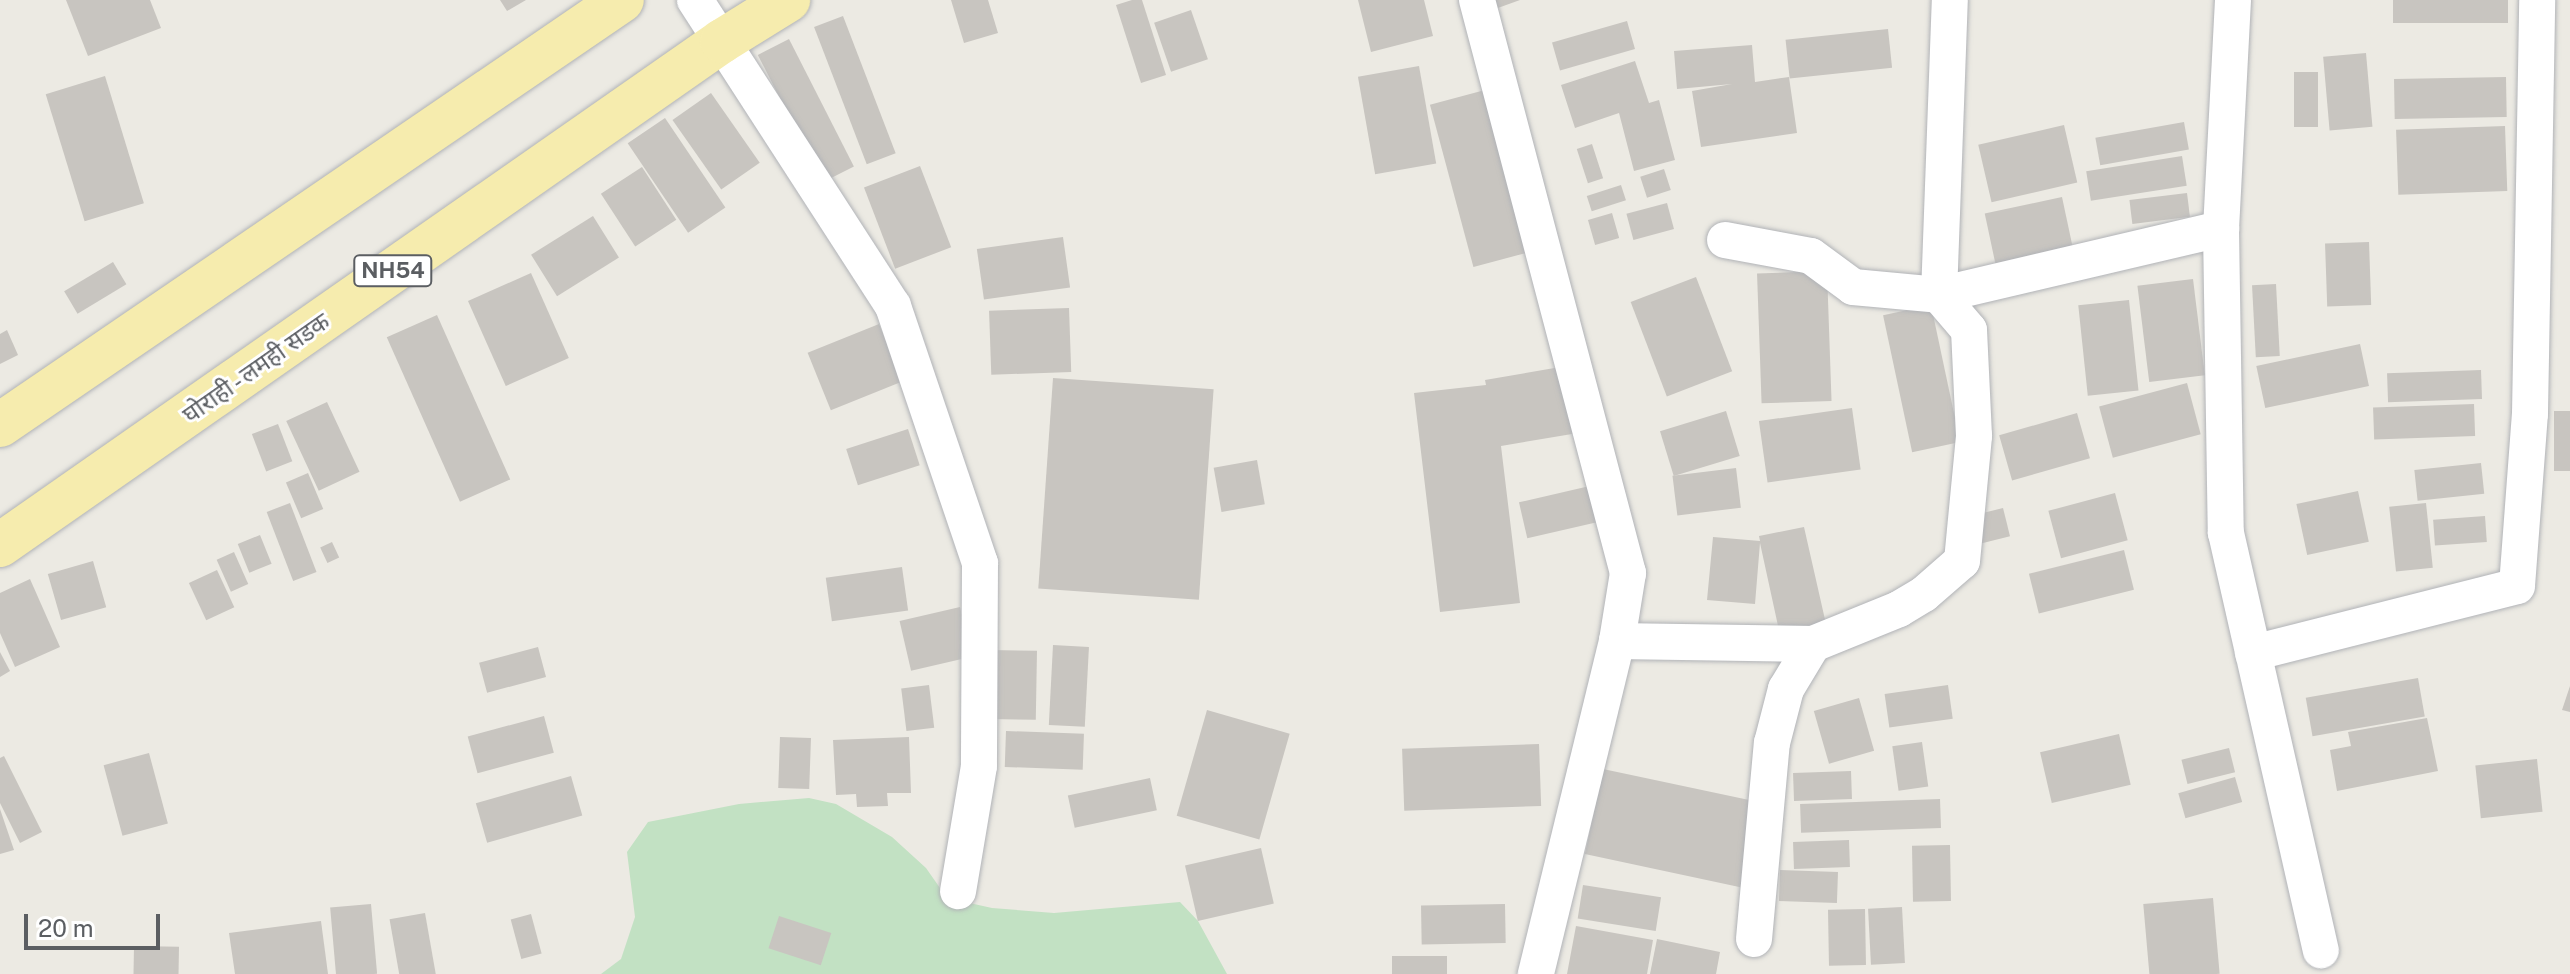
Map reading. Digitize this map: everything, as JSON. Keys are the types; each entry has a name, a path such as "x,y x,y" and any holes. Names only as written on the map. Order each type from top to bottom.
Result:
{"main road":[{"path":"0,425 622,0"},
{"name":"घोराही - लमही सडक","path":"0,545 722,41 788,0"}],"street":[{"path":"695,0 893,306 980,563 979,766 958,891"},
{"path":"1477,0 1628,573 1617,641 1536,974"},
{"path":"1617,641 1813,644 1899,609 1924,594 1962,561 1974,436 1969,330 1939,295 1950,0"},
{"path":"2233,0 2221,229 2226,533 2321,950"},
{"path":"2253,653 2517,586 2530,414 2537,0"},
{"path":"1725,240 1811,256 1853,287 1939,295 2221,229"},
{"path":"1754,939 1772,743 1786,689 1813,644"}],"green space":[{"path":"809,798 836,804 892,837 926,868 947,898 992,908 1054,913 1180,902 1198,921 1227,974 601,974 621,959 635,917 627,852 648,822 739,804"}],"building":[{"path":"66,0 150,0 161,28 88,56"},
{"path":"500,0 526,0 507,11"},
{"path":"951,0 988,0 998,33 964,43"},
{"path":"1142,0 1166,75 1141,83 1116,5"},
{"path":"1358,0 1424,0 1433,36 1371,52"},
{"path":"1479,0 1520,0 1484,13"},
{"path":"2393,0 2508,0 2508,23 2393,23"},
{"path":"1191,10 1208,59 1171,72 1154,23"},
{"path":"843,16 896,153 867,164 814,27"},
{"path":"1627,21 1635,49 1560,70 1552,42"},
{"path":"1888,29 1892,68 1790,79 1786,40"},
{"path":"789,39 854,166 823,182 758,55"},
{"path":"1752,45 1755,82 1789,77 1797,133 1701,147 1692,91 1732,84 1677,89 1674,51"},
{"path":"2366,53 2372,127 2330,130 2323,57"},
{"path":"1635,61 1649,103 1659,100 1675,160 1634,171 1619,113 1575,128 1561,85"},
{"path":"1419,66 1436,163 1375,174 1358,77"},
{"path":"2294,72 2318,72 2318,127 2294,127"},
{"path":"105,76 144,203 85,221 46,94"},
{"path":"2506,77 2507,117 2395,119 2394,79"},
{"path":"1485,90 1528,252 1473,267 1430,105"},
{"path":"711,93 760,163 721,190 672,120"},
{"path":"665,118 725,208 688,233 628,143"},
{"path":"2184,122 2189,150 2100,165 2095,138"},
{"path":"2064,125 2077,182 1992,202 1978,145"},
{"path":"2505,126 2507,191 2398,195 2396,130"},
{"path":"1592,144 1603,178 1588,183 1577,149"},
{"path":"2182,156 2187,186 2091,201 2086,171"},
{"path":"920,166 951,247 895,269 864,188"},
{"path":"642,167 676,220 635,247 601,194"},
{"path":"1664,169 1671,190 1647,198 1640,177"},
{"path":"1621,185 1626,200 1592,211 1587,196"},
{"path":"2187,193 2190,217 2132,224 2129,200"},
{"path":"2062,197 2073,249 1996,265 1985,213"},
{"path":"1667,203 1674,229 1633,240 1626,214"},
{"path":"1612,213 1619,238 1595,245 1588,220"},
{"path":"593,216 619,258 557,296 531,255"},
{"path":"1063,237 1070,288 984,300 977,249"},
{"path":"2369,242 2371,305 2327,306 2325,244"},
{"path":"113,262 126,284 78,314 64,291"},
{"path":"1827,271 1832,401 1762,403 1757,273"},
{"path":"531,273 569,358 506,386 468,301"},
{"path":"1696,277 1732,371 1667,396 1631,302"},
{"path":"2193,279 2205,375 2149,382 2137,286"},
{"path":"2276,284 2280,356 2256,357 2252,285"},
{"path":"2129,300 2139,391 2088,396 2078,305"},
{"path":"1931,305 1960,442 1912,452 1883,315"},
{"path":"1069,308 1071,372 991,375 989,311"},
{"path":"437,315 510,479 460,502 387,337"},
{"path":"879,324 902,381 831,410 808,353"},
{"path":"7,330 18,355 0,364 0,334"},
{"path":"2360,344 2369,386 2265,408 2256,366"},
{"path":"1566,366 1578,433 1501,446 1520,603 1440,612 1414,393 1486,385 1485,380"},
{"path":"2481,370 2482,399 2388,402 2387,373"},
{"path":"1053,378 1214,389 1199,600 1038,588"},
{"path":"2187,383 2201,434 2113,458 2099,407"},
{"path":"327,402 360,472 319,491 286,421"},
{"path":"2474,404 2475,436 2374,440 2373,408"},
{"path":"1852,408 1861,469 1768,482 1759,421"},
{"path":"1726,411 1740,456 1674,476 1660,431"},
{"path":"2554,411 2570,411 2570,471 2554,471"},
{"path":"2077,413 2090,458 2012,481 1999,435"},
{"path":"278,424 292,461 266,471 252,434"},
{"path":"908,429 920,465 858,485 846,449"},
{"path":"1257,460 1265,504 1221,512 1214,468"},
{"path":"2481,463 2484,494 2418,501 2414,470"},
{"path":"1736,468 1741,508 1677,516 1672,476"},
{"path":"308,473 323,509 301,518 286,482"},
{"path":"1594,485 1602,521 1527,538 1519,502"},
{"path":"2358,491 2369,542 2307,555 2296,504"},
{"path":"2115,493 2128,540 2061,558 2048,511"},
{"path":"290,503 317,572 293,581 267,512"},
{"path":"2426,503 2433,568 2396,572 2389,507"},
{"path":"2003,508 2010,536 1981,543 1974,515"},
{"path":"2485,516 2487,542 2435,546 2433,520"},
{"path":"1804,527 1826,624 1780,635 1760,543 1755,604 1707,600 1713,537 1760,541 1759,536"},
{"path":"260,535 272,564 249,573 238,544"},
{"path":"332,542 339,557 327,563 320,547"},
{"path":"2124,550 2134,590 2039,613 2029,574"},
{"path":"234,552 248,584 231,592 217,560"},
{"path":"93,561 106,607 61,620 48,574"},
{"path":"902,567 908,611 832,621 826,578"},
{"path":"217,570 234,607 206,620 189,583"},
{"path":"30,579 60,647 15,667 0,633 0,593"},
{"path":"960,607 971,657 911,671 900,621"},
{"path":"1053,645 1089,647 1085,727 1049,725"},
{"path":"538,647 546,677 487,693 479,663"},
{"path":"989,650 1037,651 1036,720 988,719"},
{"path":"0,652 10,671 0,677"},
{"path":"2418,678 2425,716 2313,736 2306,698"},
{"path":"929,685 934,728 906,731 901,688"},
{"path":"1948,685 1953,719 1889,728 1885,694"},
{"path":"2570,686 2570,712 2562,710"},
{"path":"1859,698 1874,751 1829,764 1814,711"},
{"path":"1207,710 1290,734 1259,839 1177,816"},
{"path":"544,716 554,753 478,773 468,736"},
{"path":"2427,718 2438,771 2337,791 2330,750 2351,746 2348,732"},
{"path":"1006,731 1084,734 1083,770 1005,767"},
{"path":"2119,734 2131,785 2052,803 2040,752"},
{"path":"780,737 811,738 809,789 778,788"},
{"path":"909,737 911,793 887,793 888,806 857,807 856,794 836,795 833,740"},
{"path":"1922,742 1928,787 1899,791 1892,746"},
{"path":"1539,744 1541,806 1404,811 1402,749"},
{"path":"2229,748 2235,772 2188,784 2181,760"},
{"path":"149,753 168,824 122,836 104,765"},
{"path":"4,756 42,832 20,843 0,803 0,758"},
{"path":"2537,759 2543,812 2481,818 2475,765"},
{"path":"1603,769 1759,802 1740,887 1585,854"},
{"path":"1851,771 1852,799 1794,801 1793,773"},
{"path":"571,776 582,815 487,843 476,803"},
{"path":"2235,777 2242,802 2185,818 2178,793"},
{"path":"1150,778 1157,810 1075,828 1068,795"},
{"path":"1940,799 1941,828 1801,833 1800,804"},
{"path":"0,809 14,850 0,854"},
{"path":"1849,840 1850,867 1794,869 1793,842"},
{"path":"1950,845 1951,901 1913,902 1912,846"},
{"path":"1261,848 1274,904 1198,921 1185,866"},
{"path":"1780,870 1838,872 1837,903 1779,901"},
{"path":"1583,885 1661,897 1656,931 1578,919"},
{"path":"2213,898 2220,974 2149,974 2143,904"},
{"path":"371,904 377,974 336,974 330,908"},
{"path":"1505,904 1506,943 1422,944 1421,905"},
{"path":"1902,907 1905,963 1871,965 1868,909"},
{"path":"1865,909 1866,965 1829,966 1828,910"},
{"path":"425,913 436,974 399,974 390,919"},
{"path":"531,914 542,954 521,959 511,919"},
{"path":"779,916 831,933 821,965 768,948"},
{"path":"321,921 328,974 235,974 229,933"},
{"path":"1576,926 1653,940 1647,974 1567,974"},
{"path":"1657,939 1720,952 1716,974 1650,974"},
{"path":"134,946 179,947 179,974 134,974"},
{"path":"1392,956 1447,956 1447,974 1392,974"}]}
